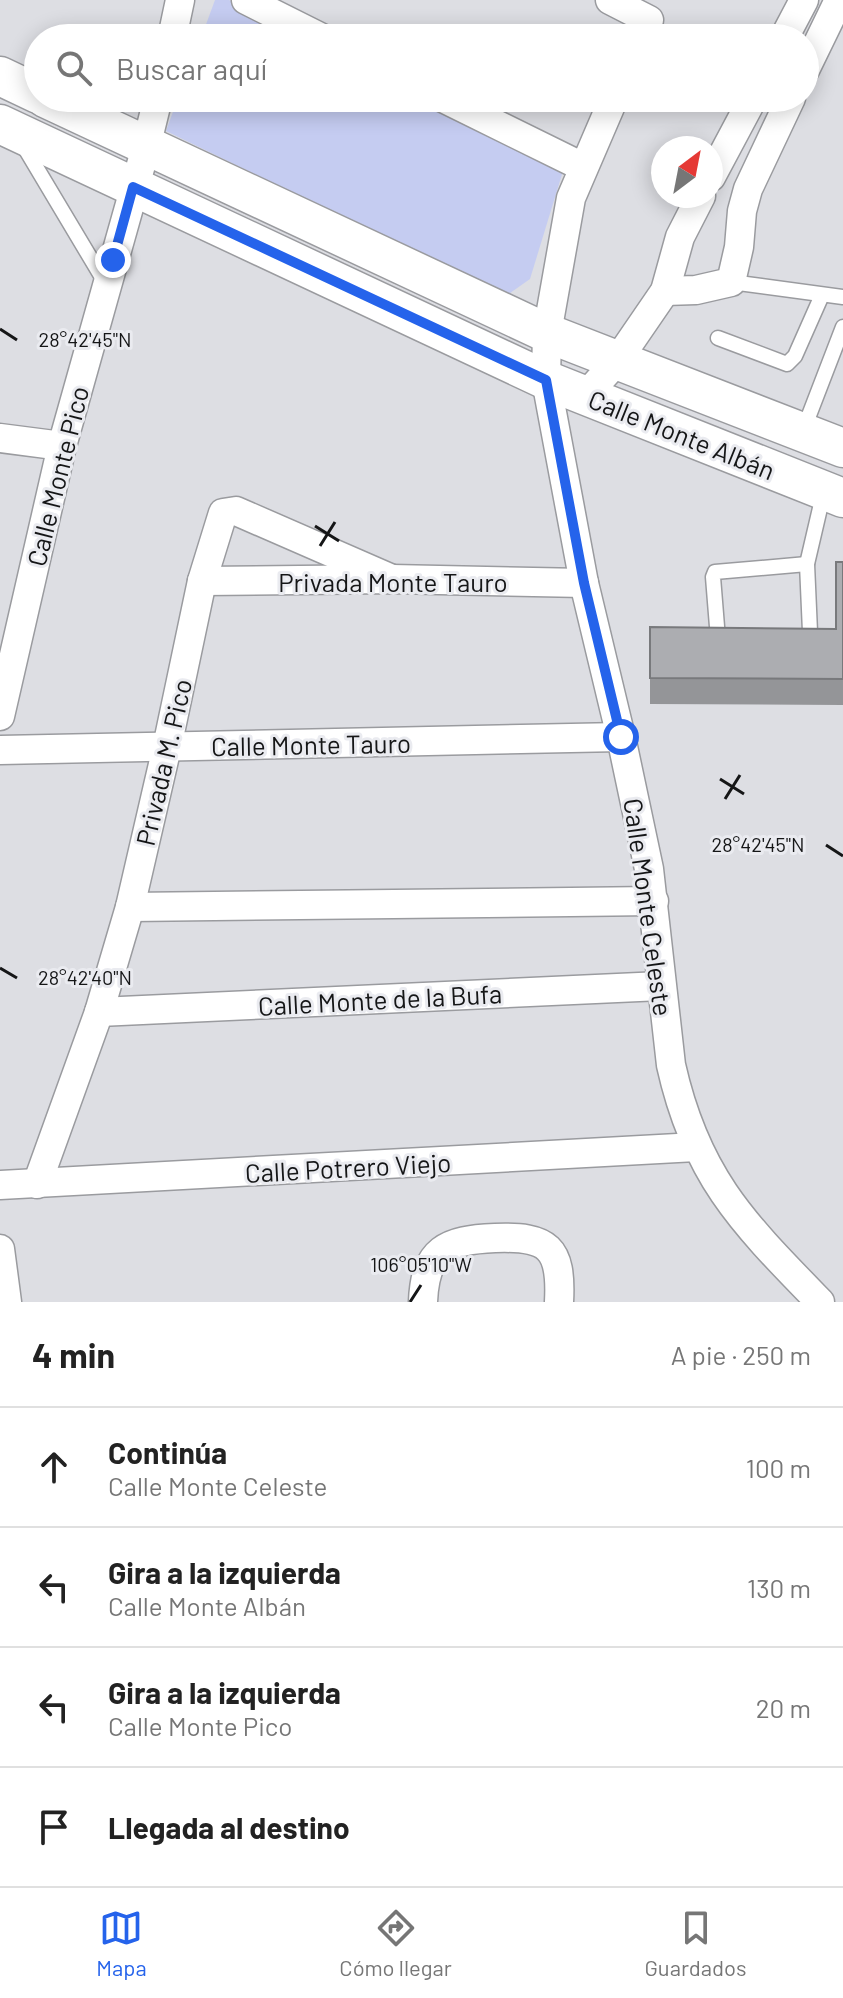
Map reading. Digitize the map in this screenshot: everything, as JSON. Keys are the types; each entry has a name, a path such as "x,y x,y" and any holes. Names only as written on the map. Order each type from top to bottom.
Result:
{"main road":[{"path":"0,76 24,87"},
{"name":"Calle Monte Albán","path":"74,112 547,333 802,432 841,441"},
{"name":"Calle Monte Albán","path":"7,127 546,380 834,494"}],"street":[{"path":"175,24 180,0"},
{"path":"246,0 294,24"},
{"path":"610,0 649,19"},
{"path":"791,24 804,0"},
{"path":"819,41 839,0"},
{"name":"Calle Monte Pico","path":"0,716 62,446 155,112"},
{"path":"471,112 583,167"},
{"name":"Calle Monte Celeste","path":"608,112 571,198 547,333 546,380 584,583 644,842 677,1096 696,1147 738,1215 820,1302"},
{"path":"723,154 746,112"},
{"path":"665,291 696,290 731,282 748,189 784,112"},
{"path":"586,395 617,361 665,291 680,237 695,208"},
{"path":"0,438 62,446"},
{"name":"Privada M. Pico","path":"37,1184 99,1012 130,907 202,581 223,513 232,510 392,579"},
{"name":"Privada Monte Tauro","path":"202,581 392,579 584,583"},
{"name":"Calle Monte Tauro","path":"0,750 621,737"},
{"path":"130,907 654,901"},
{"name":"Calle Monte de la Bufa","path":"99,1012 661,986"},
{"name":"Calle Potrero Viejo","path":"0,1185 696,1147"},
{"path":"423,1302 424,1280 441,1251 463,1240 523,1237 545,1246 553,1255 559,1268 559,1302"},
{"path":"0,1249 7,1302"}],"lane":[{"path":"7,127 106,284"},
{"path":"731,282 843,297"},
{"path":"718,338 787,364 795,356 822,295"},
{"path":"802,432 843,327"},
{"path":"773,640 805,636 810,632 807,564 834,494"},
{"path":"741,643 726,644 718,639 715,572 807,564"}],"shaded area":[{"path":"215,0 229,0 276,24 206,24"},
{"path":"173,112 447,112 563,171 530,279 506,296 166,131"}],"building":[{"path":"836,562 843,562 843,679 650,678 650,627 836,629"}],"route":[{"path":"113,260 133,187 546,380 584,583 621,737"}]}
